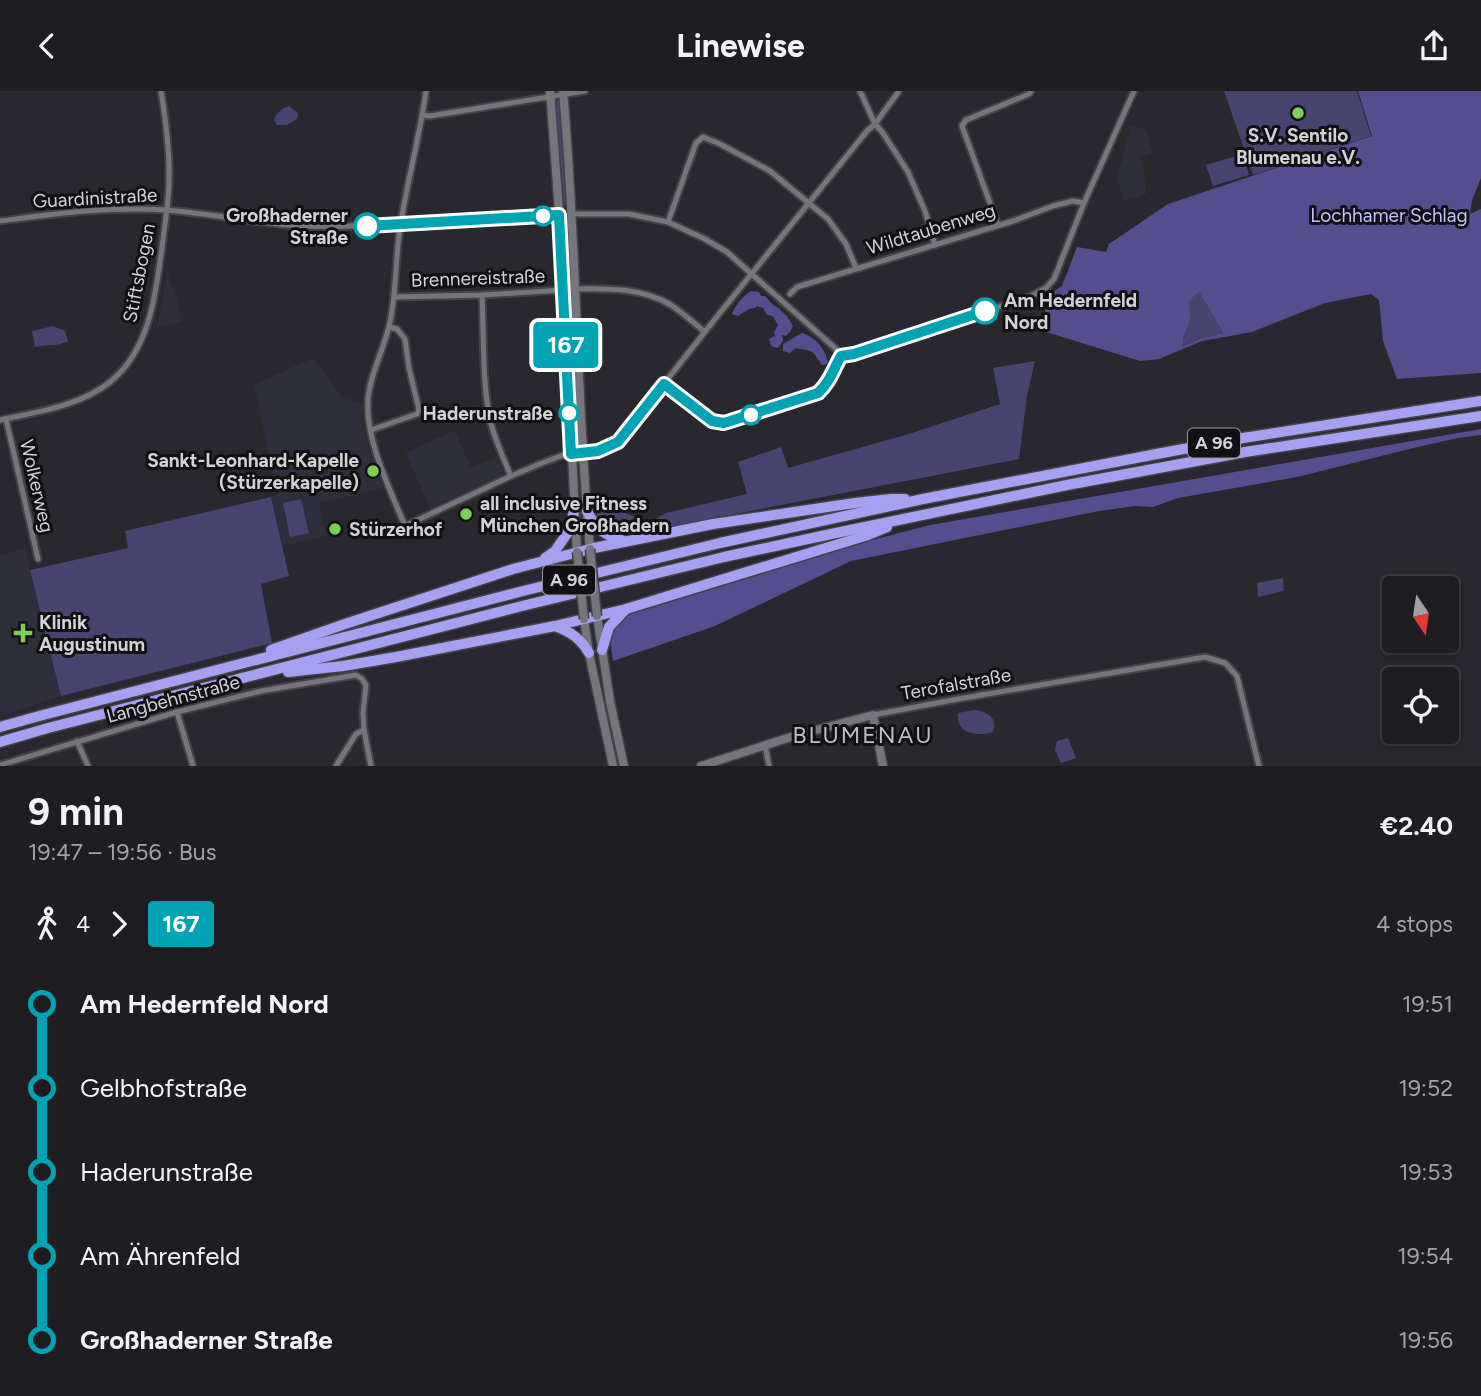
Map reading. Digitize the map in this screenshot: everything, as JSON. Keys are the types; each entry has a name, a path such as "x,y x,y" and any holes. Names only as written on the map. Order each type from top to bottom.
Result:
{"highway":[{"name":"A 96","path":"0,727 720,543 1048,474 1243,438 1481,401"},
{"name":"A 96","path":"0,742 699,563 1067,485 1245,452 1481,416"},
{"path":"217,670 345,624 544,560 577,552 713,524 855,502 923,499"},
{"path":"544,560 555,551 571,528 574,509"},
{"path":"587,511 597,527 610,537 624,541"},
{"path":"253,676 343,666 555,626 626,609 866,536 907,518"},
{"path":"602,650 609,628 626,609"},
{"path":"555,626 576,636 589,653"}],"main road":[{"path":"564,93 590,549 602,650 624,766"},
{"path":"550,94 577,552 589,653 613,766"},
{"path":"873,715 883,766"},
{"name":"Terofalstraße","path":"701,766 873,715"}],"street":[{"name":"Stiftsbogen","path":"3,420 75,401 109,383 122,371 141,340 150,317 167,210 168,142 161,91"},
{"path":"426,91 400,224 395,297 368,399 374,445 405,526 511,476 571,454 598,451 618,442 899,91"},
{"path":"422,115 430,116 550,94 585,91"},
{"path":"860,91 875,124 908,172 925,211 935,245"},
{"path":"998,225 962,125 966,120 1031,91"},
{"path":"841,356 1021,300 1042,291 1054,279 1133,91"},
{"path":"668,222 696,143 703,138 720,144 770,171 828,219 846,244 856,268"},
{"name":"Wildtaubenweg","path":"790,295 797,287 856,268 1073,201 1084,203"},
{"name":"Guardinistraße","path":"0,221 92,210 167,210 302,226 400,224 559,215"},
{"path":"572,214 629,214 668,222 716,246 752,274 841,356"},
{"path":"575,289 616,289 655,297 679,311 705,333"},
{"name":"Brennereistraße","path":"395,297 563,291"},
{"path":"482,295 490,418 498,448 511,476"},
{"path":"371,430 417,414 419,410 405,338 397,329 389,327"},
{"path":"664,384 712,421 724,423 818,393 832,376 841,356"},
{"name":"Wolkerweg","path":"3,420 38,559"},
{"name":"Terofalstraße","path":"873,715 1205,657 1225,663 1237,676 1259,766"},
{"name":"Langbehnstraße","path":"0,765 177,712 261,691 356,675 366,685 364,730"},
{"path":"177,712 193,766"},
{"path":"336,766 356,734 364,730 371,766"},
{"path":"77,741 88,766"},
{"path":"765,745 769,766"}],"shaded area":[{"name":"S.V. Sentilo Blumenau e.V.","path":"1224,91 1357,91 1371,136 1253,175"},
{"path":"562,100 569,205 562,205 555,101"},
{"path":"289,106 298,113 297,119 287,125 277,125 274,120 276,115"},
{"path":"1131,126 1145,129 1153,153 1140,157 1146,194 1124,201 1117,178"},
{"path":"1243,154 1249,175 1213,186 1206,165"},
{"path":"166,273 171,288 176,287 182,322 157,328 162,304"},
{"path":"566,282 573,282 580,441 576,441 574,394 571,388"},
{"path":"1199,292 1223,333 1182,346 1190,318 1189,300"},
{"path":"53,326 65,331 68,341 35,347 32,331"},
{"path":"313,358 343,398 362,403 364,430 383,488 319,503 326,536 283,546 271,497 278,494 254,385"},
{"path":"1035,361 1027,396 1019,459 617,537 598,522 595,502 650,522 666,513 747,494 738,462 781,447 788,468 909,434 1000,404 993,368"},
{"path":"454,430 471,467 497,457 504,474 430,508 406,453"},
{"path":"271,497 289,576 261,584 272,643 61,696 30,570 128,548 125,531"},
{"path":"301,499 309,533 290,537 283,503"},
{"name":"Klinik Augustinum","path":"25,548 61,696 0,716 0,555"},
{"path":"1283,578 1284,591 1258,597 1257,583"},
{"path":"975,710 991,716 994,723 993,732 975,734 960,726 958,713"},
{"path":"1068,738 1076,758 1061,763 1055,750 1057,741"}],"green space":[{"name":"Lochhamer Schlag","path":"1358,91 1481,91 1481,178 1472,200 1470,214 1481,209 1481,373 1397,379 1383,341 1379,300 1371,294 1325,303 1252,332 1202,341 1159,359 1140,361 1043,331 1047,296 1062,286 1077,247 1106,252 1109,244 1168,204 1372,136","holes":["1199,292 1223,333 1183,346 1190,318 1189,301"]},
{"path":"751,291 765,296 787,316 793,326 786,336 782,335 783,341 778,348 771,346 769,339 775,336 778,325 763,308 757,306 738,316 732,314 740,301"},
{"path":"802,333 819,344 828,363 822,365 810,351 796,348 790,353 783,351 783,344"},
{"path":"1481,429 1481,435 1413,448 1297,477 1178,498 1153,507 1135,506 1099,511 851,561 715,626 613,661 612,633 630,612 865,542 930,525"}],"bus line":[{"name":"167","path":"367,226 559,215 571,454 598,451 618,442 664,384 712,421 724,423 818,393 832,376 841,356 985,311"}],"place":[{"name":"S.V. Sentilo Blumenau e.V.","path":"1298,113"},
{"name":"Großhaderner Straße","path":"367,226"},
{"name":"Am Hedernfeld Nord","path":"985,311"},
{"name":"Haderunstraße","path":"569,413"},
{"name":"Sankt-Leonhard-Kapelle (Stürzerkapelle)","path":"373,471"},
{"name":"all inclusive Fitness München Großhadern","path":"466,514"},
{"name":"Stürzerhof","path":"335,529"},
{"name":"Klinik Augustinum","path":"23,633"}],"district":[{"name":"BLUMENAU","path":"863,735"}]}
